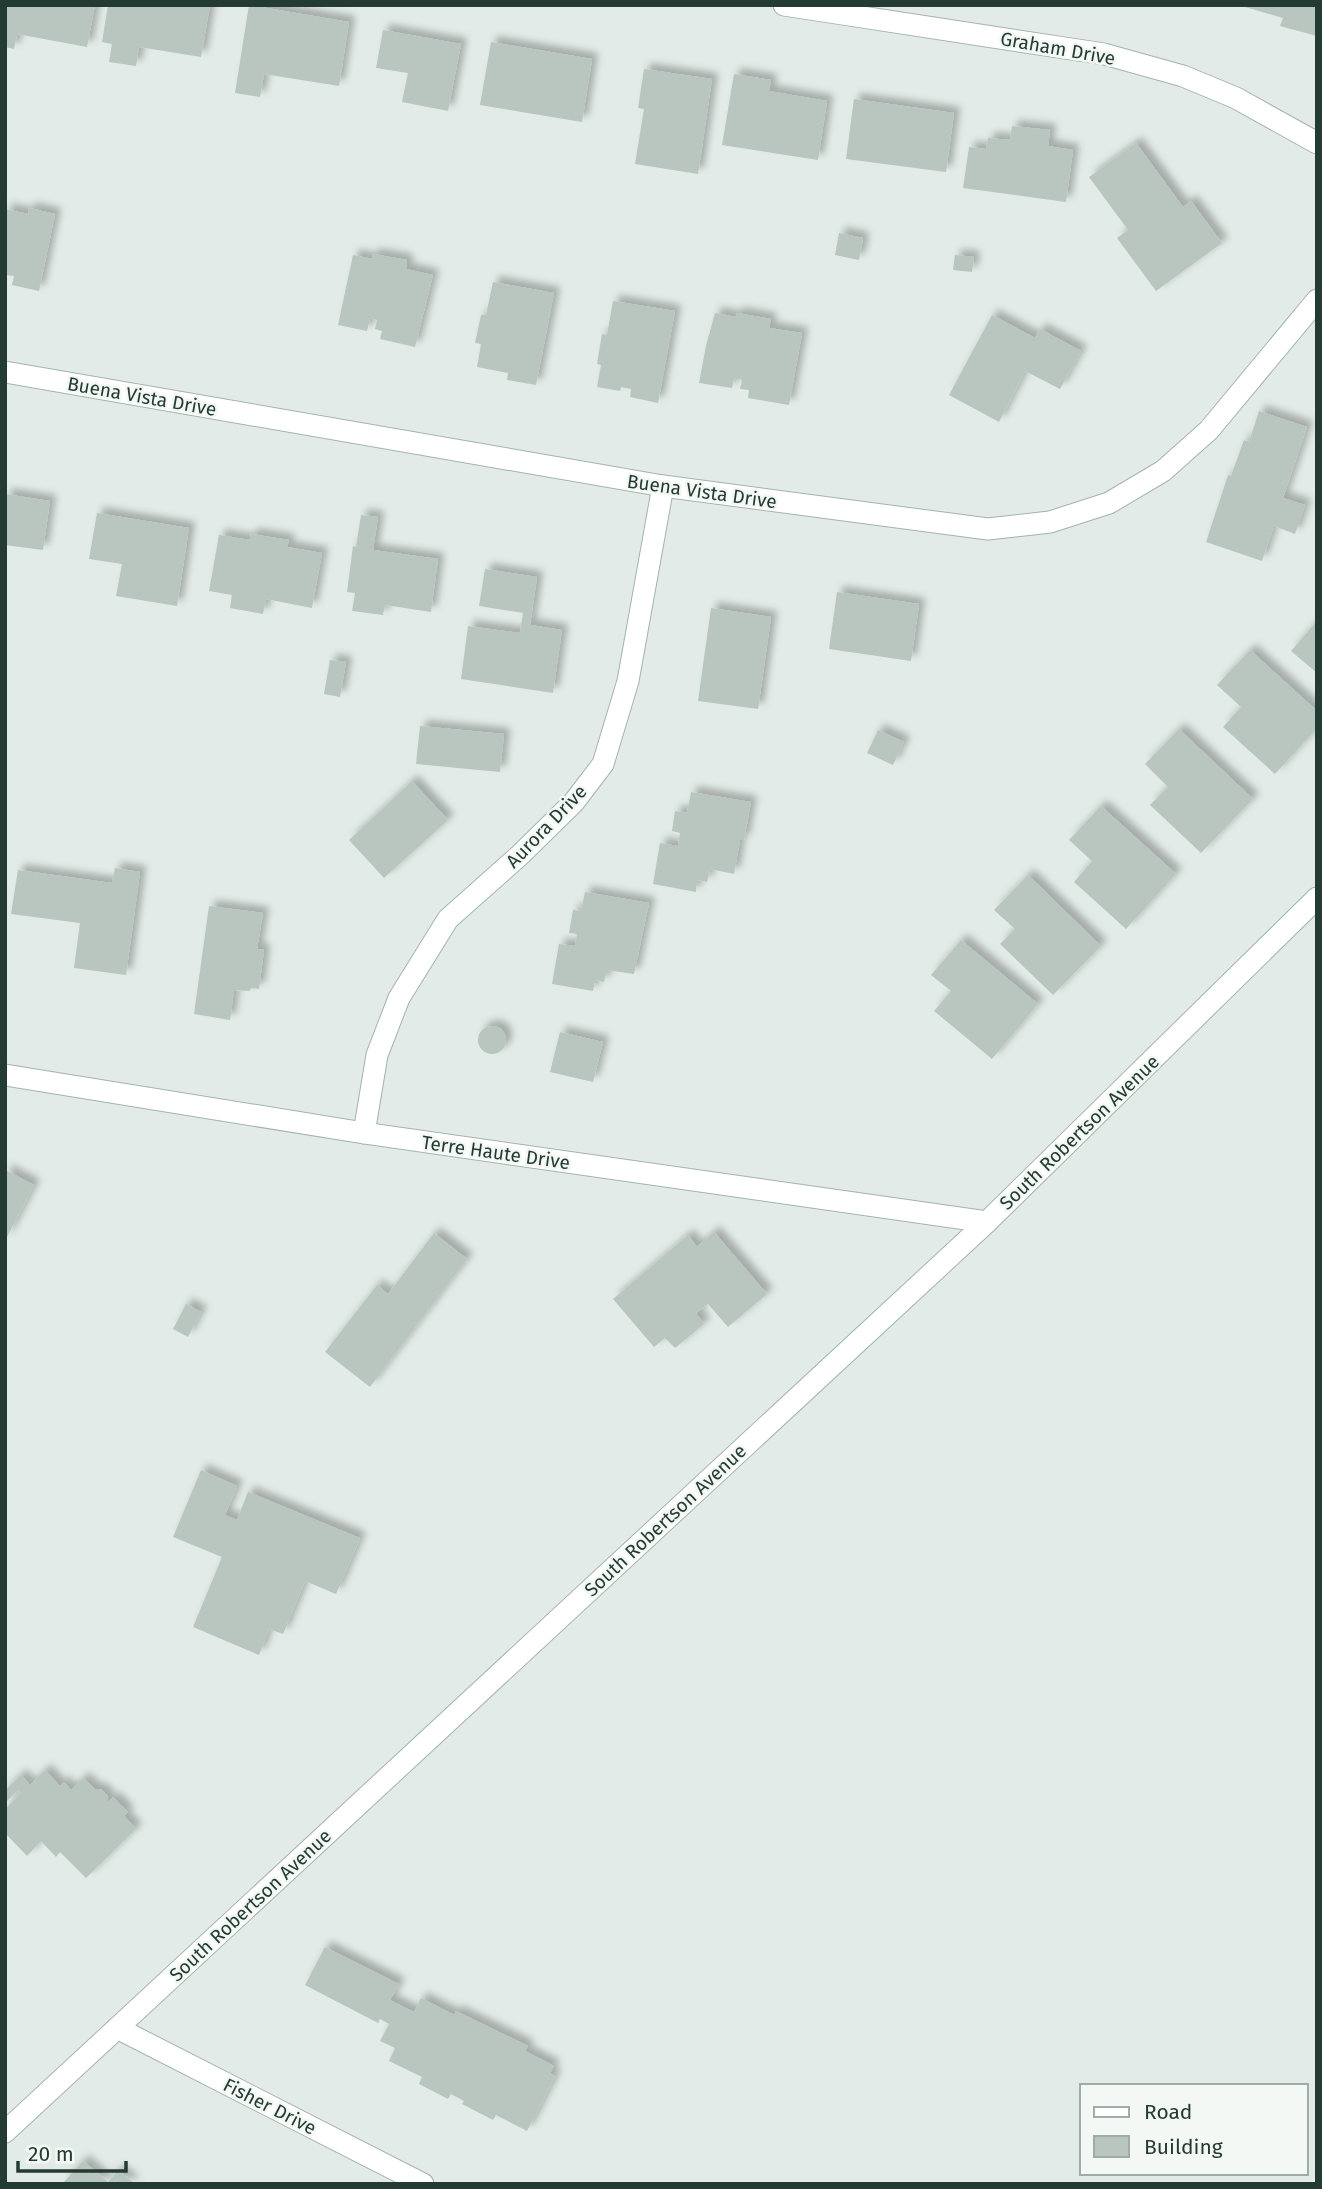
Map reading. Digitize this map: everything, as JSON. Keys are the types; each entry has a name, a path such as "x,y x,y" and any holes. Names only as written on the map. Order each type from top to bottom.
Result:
{"street":[{"name":"Graham Drive","path":"785,5 1104,54 1183,76 1215,89 1317,143"},
{"name":"Buena Vista Drive","path":"5,372 663,486 978,528 1050,522 1109,503 1163,471 1209,430 1317,300"},
{"name":"Aurora Drive","path":"363,1133 377,1055 399,998 449,919 520,855 573,802 603,764 628,681 663,486"},
{"name":"South Robertson Avenue","path":"5,2132 987,1222 1317,898"},
{"name":"Terre Haute Drive","path":"5,1075 363,1133 987,1222"},
{"name":"Fisher Drive","path":"117,2028 423,2184"}],"building":[{"path":"5,5 95,5 87,47 17,34 14,49 5,47"},
{"path":"108,5 210,5 201,57 139,47 136,66 109,62 112,44 102,42"},
{"path":"249,5 349,22 339,86 264,74 260,97 235,93"},
{"path":"1317,5 1317,36 1280,26 1283,18 1245,7"},
{"path":"383,30 461,44 448,111 402,102 408,73 376,68"},
{"path":"491,42 592,59 582,122 480,105"},
{"path":"644,69 712,79 698,174 635,164 644,109 638,108"},
{"path":"734,74 771,80 769,91 827,101 818,160 722,145"},
{"path":"854,99 954,113 946,172 846,159"},
{"path":"1012,126 1050,130 1048,146 1073,150 1066,202 963,188 969,147 986,149 988,138 1010,140"},
{"path":"1136,143 1183,207 1191,201 1222,243 1156,291 1117,238 1128,230 1089,177"},
{"path":"29,208 55,214 39,291 12,285 14,276 5,275 5,209 28,214"},
{"path":"839,233 863,238 859,260 835,255"},
{"path":"373,254 407,260 406,269 433,275 415,347 380,339 382,331 375,329 377,320 370,318 367,331 338,325 353,255 372,259"},
{"path":"955,255 974,257 972,272 953,270"},
{"path":"493,282 554,293 536,385 507,380 508,373 477,367 481,344 475,343 481,315 486,315"},
{"path":"613,301 675,311 658,403 630,397 631,389 621,387 620,391 597,387 601,365 597,364 602,334 607,335"},
{"path":"715,313 736,317 737,313 771,319 769,328 802,333 789,405 748,398 749,390 740,389 742,380 734,378 732,388 699,383"},
{"path":"992,315 1035,338 1040,329 1081,351 1060,389 1025,371 999,422 949,395"},
{"path":"1259,411 1307,427 1283,498 1305,505 1295,534 1274,526 1262,561 1206,542 1228,475 1231,476 1244,440 1249,442"},
{"path":"5,494 50,501 43,550 5,545"},
{"path":"97,513 189,528 177,606 116,596 122,564 89,559"},
{"path":"361,515 378,517 373,550 438,559 431,612 385,605 383,615 352,611 355,593 347,592 353,546 356,547"},
{"path":"251,534 289,540 287,547 322,553 312,608 266,599 263,614 230,608 232,595 209,591 219,535 250,540"},
{"path":"485,569 537,577 530,625 562,630 553,693 461,679 468,626 520,633 523,613 479,606"},
{"path":"837,592 919,604 911,661 829,649"},
{"path":"711,608 771,617 758,709 698,701"},
{"path":"1317,621 1317,673 1291,651"},
{"path":"1250,650 1317,711 1317,728 1275,774 1223,727 1241,707 1217,685"},
{"path":"330,660 346,662 340,697 324,694"},
{"path":"420,726 504,734 500,772 416,764"},
{"path":"1179,729 1253,799 1201,853 1150,805 1168,787 1145,764"},
{"path":"878,730 904,742 893,765 867,753"},
{"path":"412,781 448,820 384,878 349,840"},
{"path":"691,792 751,802 734,874 710,869 707,882 697,880 696,892 653,884 660,843 678,846 680,833 672,831 675,811 687,813"},
{"path":"1101,806 1176,874 1126,929 1074,882 1092,861 1069,840"},
{"path":"115,868 140,872 126,975 74,968 80,923 11,914 18,870 112,883"},
{"path":"1028,875 1101,946 1053,995 1000,944 1015,929 994,910"},
{"path":"585,892 649,903 634,974 607,970 604,982 595,980 593,991 552,984 559,944 575,946 577,934 569,933 573,910 581,911"},
{"path":"209,906 263,913 257,949 264,950 259,989 234,990 230,1020 194,1014"},
{"path":"961,940 1038,1004 992,1059 934,1011 951,991 931,975"},
{"path":"492,1026 502,1030 506,1040 502,1050 492,1054 482,1050 478,1040 482,1030"},
{"path":"560,1032 603,1042 593,1082 550,1072"},
{"path":"5,1170 34,1185 5,1241"},
{"path":"714,1232 767,1294 728,1327 708,1304 696,1313 704,1324 675,1348 665,1338 654,1347 613,1299 688,1235 697,1247"},
{"path":"434,1233 467,1259 370,1387 325,1352 377,1285 388,1294"},
{"path":"186,1304 201,1312 188,1337 173,1329"},
{"path":"201,1470 237,1486 225,1515 237,1520 248,1492 360,1538 336,1594 305,1581 283,1634 269,1629 259,1655 193,1627 222,1557 173,1537"},
{"path":"45,1770 60,1786 64,1782 71,1790 83,1778 95,1789 101,1789 108,1796 107,1803 113,1797 128,1812 124,1816 136,1829 86,1878 60,1852 56,1857 41,1841 27,1856 5,1833 5,1809 21,1793 18,1790 5,1803 5,1790 21,1775 30,1785"},
{"path":"325,1947 399,1984 390,2000 414,2012 421,1998 454,2015 456,2011 528,2046 525,2051 554,2066 550,2073 555,2076 527,2131 496,2115 493,2120 462,2104 464,2101 451,2094 448,2099 419,2084 422,2077 389,2061 395,2048 380,2041 389,2024 380,2019 378,2023 305,1985"},
{"path":"83,2161 108,2182 118,2170 135,2184 62,2184"}]}
